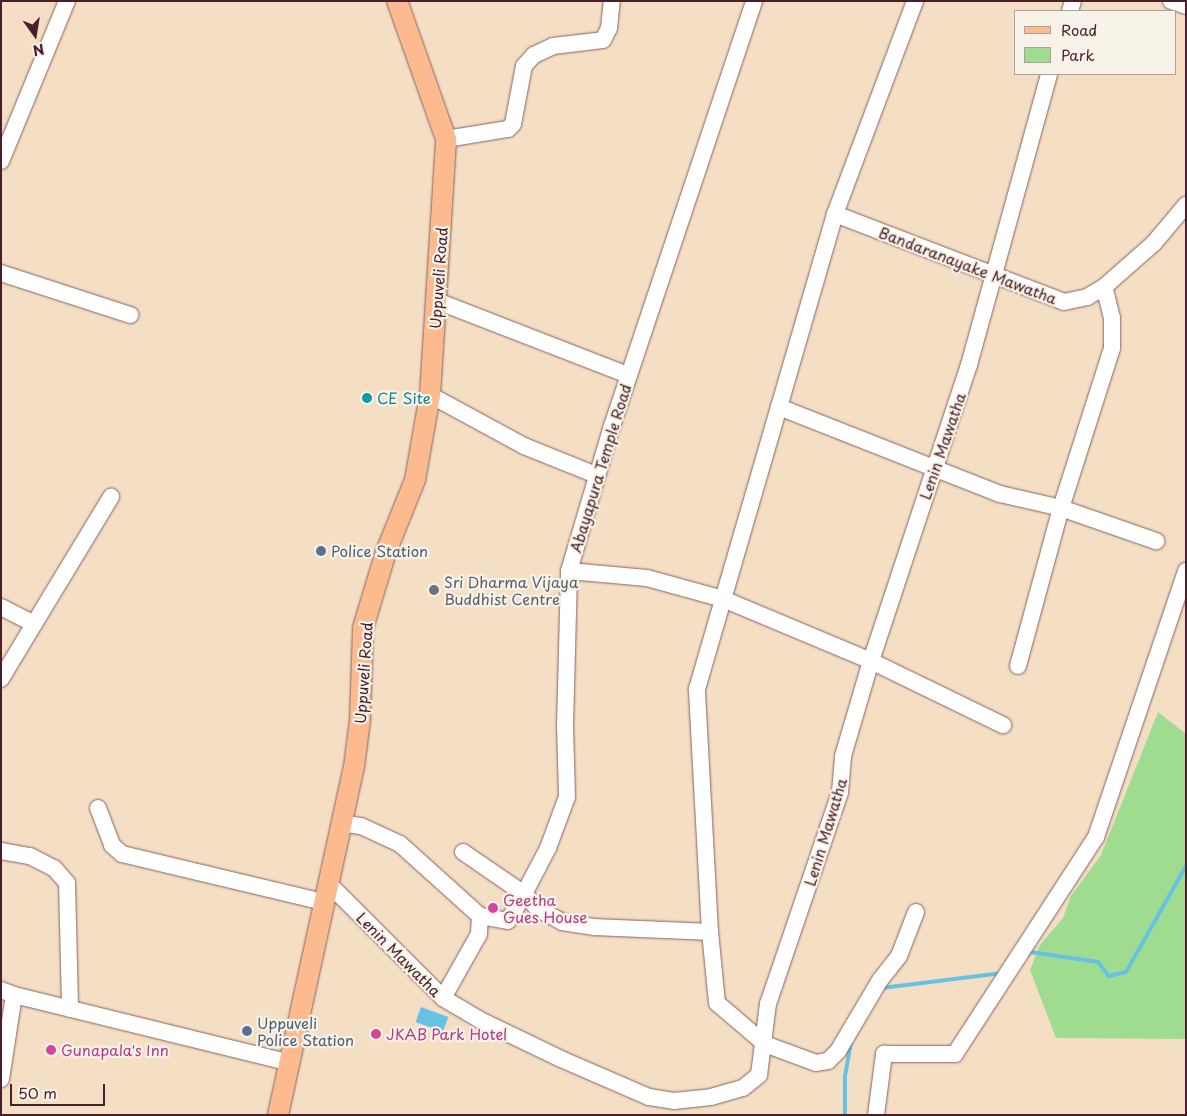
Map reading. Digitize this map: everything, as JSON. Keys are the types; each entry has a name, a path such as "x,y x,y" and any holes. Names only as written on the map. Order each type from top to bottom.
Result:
{"main road":[{"name":"Uppuveli Road","path":"278,1115 341,823 360,720 362,628 386,552 415,480 430,395 446,139 397,1"}],"street":[{"path":"1,161 67,1"},
{"path":"446,139 508,129 513,124 524,66 534,55 553,46 603,40 610,28 612,1"},
{"name":"Abayapura Temple Road","path":"480,916 508,921 548,848 567,797 565,726 569,571 596,475 628,375 754,1"},
{"path":"915,1 835,214 697,689 710,932 717,1003 765,1044 816,1064 828,1061 838,1051 880,980 899,956 916,912"},
{"path":"1171,1 1186,6"},
{"name":"Lenin Mawatha","path":"327,882 443,998 480,1020 561,1059 672,1108 743,1088 759,1075 765,1044 768,1004 840,792 843,756 871,661 969,365 1049,75"},
{"name":"Bandaranayake Mawatha","path":"835,214 1064,302 1087,297 1104,288 1154,243 1186,205"},
{"path":"1,273 130,315"},
{"path":"1018,666 1061,508 1112,348 1112,318 1104,288"},
{"path":"437,301 628,375"},
{"path":"430,395 524,446 596,475"},
{"path":"779,406 1000,494 1061,508 1156,541"},
{"path":"1,679 111,497"},
{"path":"569,571 647,578 723,598 871,661 1003,725"},
{"path":"876,1115 884,1054 955,1054 1096,837 1186,571"},
{"path":"1,607 34,624"},
{"path":"98,808 112,845 122,854 323,902"},
{"path":"341,823 361,826 400,844 480,916 479,934 443,998"},
{"path":"1,852 30,856 54,868 67,883 70,1009"},
{"path":"463,852 524,894 538,909 562,922 596,927 710,932"},
{"path":"1,1079 7,992 290,1063"}],"green space":[{"path":"1158,712 1186,734 1186,1039 1056,1038 1030,970 1040,945 1063,918 1071,896 1101,855"}],"water":[{"path":"421,1007 448,1017 443,1032 416,1022"}],"waterway":[{"path":"1028,955 1030,952 1098,962 1109,976 1126,972 1186,866"},
{"path":"882,988 1002,973"},
{"path":"845,1115 845,1076 851,1042"}],"place":[{"name":"CE Site","path":"367,398"},
{"name":"Police Station","path":"321,551"},
{"name":"Sri Dharma Vijaya Buddhist Centre","path":"434,590"},
{"name":"Geetha Gues House","path":"493,908"},
{"name":"Uppuveli Police Station","path":"247,1031"},
{"name":"JKAB Park Hotel","path":"376,1034"},
{"name":"Gunapala's Inn","path":"51,1050"}]}
